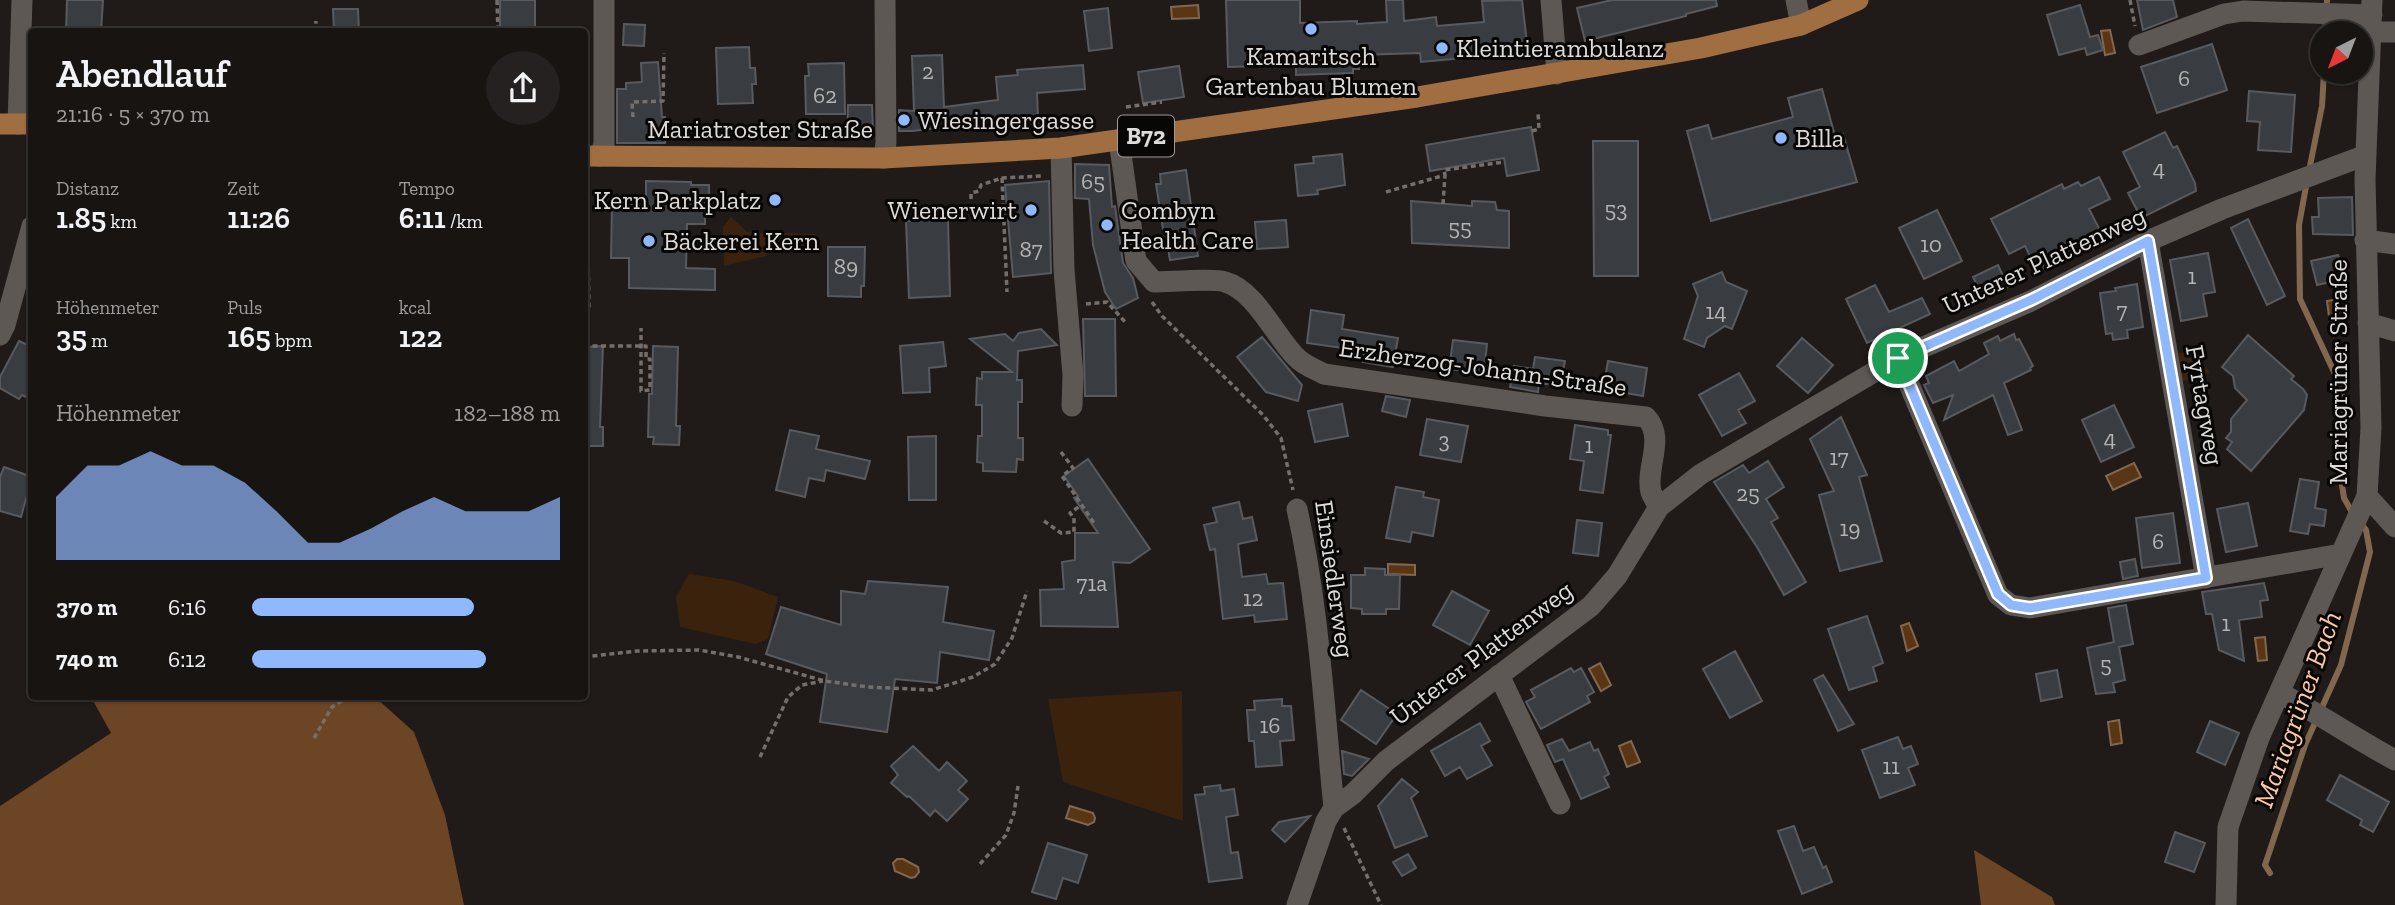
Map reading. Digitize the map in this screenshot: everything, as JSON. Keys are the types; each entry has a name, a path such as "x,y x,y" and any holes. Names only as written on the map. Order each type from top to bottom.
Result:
{"main road":[{"name":"Mariatroster Straße","path":"592,156 884,158 1061,148 1417,97 1701,48 1801,25 1858,0"}],"street":[{"path":"16,124 22,0"},
{"path":"592,156 604,144 604,0"},
{"path":"884,158 885,0"},
{"path":"1551,0 1557,74"},
{"path":"1796,0 1801,25"},
{"path":"2139,45 2224,14 2243,11 2372,16 2395,32"},
{"name":"Mariagrüner Straße","path":"2226,905 2228,827 2259,738 2361,511 2371,428 2365,240 2372,16"},
{"name":"Erzherzog-Johann-Straße","path":"1119,140 1136,261 1154,282 1224,281 1238,289 1258,307 1298,360 1324,374 1545,406 1646,417 1652,423 1655,434 1651,491 1659,507"},
{"path":"1061,148 1064,270 1073,374 1072,406"},
{"name":"Unterer Plattenweg","path":"1297,905 1325,821 1334,808 1353,794 1386,761 1591,606 1617,576 1659,507 1701,474 1898,358 2031,300 2148,241 2222,209 2319,175 2366,155"},
{"path":"0,335 6,301 28,238"},
{"path":"2365,240 2395,244"},
{"name":"Fyrtagweg","path":"2148,241 2206,578"},
{"path":"2368,323 2395,331"},
{"path":"1898,358 1998,594 2011,605 2030,608 2341,554"},
{"name":"Einsiedlerweg","path":"1297,509 1306,549 1334,808"},
{"path":"2361,511 2395,527"},
{"path":"1499,675 1560,804"},
{"path":"2280,693 2395,760"}],"path":[{"path":"497,0 498,28"},
{"path":"2130,0 2139,45"},
{"path":"315,28 316,21"},
{"path":"633,117 632,102 663,101 664,53"},
{"path":"1125,107 1162,102"},
{"path":"1532,131 1539,128 1538,112"},
{"path":"1443,204 1444,170 1504,162"},
{"path":"971,199 971,193 979,191 981,185 1002,178 1032,180 1062,175"},
{"path":"1386,192 1445,175"},
{"path":"1002,178 1006,220 1007,292"},
{"path":"588,250 588,308"},
{"path":"1067,305 1107,302 1127,324"},
{"name":"Einsiedlerweg","path":"1152,302 1162,316 1264,415 1281,438 1297,509"},
{"path":"588,346 641,346 646,346 646,359 650,359 650,390 641,391 641,346 641,328"},
{"path":"1061,452 1073,468 1062,476 1094,523"},
{"path":"1044,521 1061,533 1074,532 1074,518 1070,513 1080,506"},
{"path":"588,657 637,651 699,650 738,657 825,681 868,687 932,690 973,677 995,664 1012,638 1027,591"},
{"path":"760,757 788,696 802,685 825,681"},
{"path":"314,738 332,707 343,700"},
{"path":"979,864 1006,835 1014,813 1018,786"},
{"path":"1334,808 1381,905"}],"shaded area":[{"path":"1198,5 1199,18 1172,19 1171,7"},
{"path":"2110,30 2115,53 2105,55 2101,31"},
{"path":"731,217 747,232 816,234 816,247 767,247 766,256 724,266 723,227"},
{"path":"2339,299 2343,322 2330,324 2327,301"},
{"path":"2177,353 2184,353 2192,359 2195,370 2208,369 2209,373 2198,374 2198,379 2181,381"},
{"path":"2134,463 2141,477 2113,490 2106,476"},
{"path":"1388,564 1415,565 1415,575 1388,574"},
{"path":"689,574 734,581 778,597 768,639 756,644 680,627 676,597"},
{"path":"1909,623 1918,646 1907,651 1901,626"},
{"path":"2265,637 2267,660 2258,661 2255,638"},
{"path":"1600,663 1611,685 1601,691 1589,669"},
{"path":"1182,691 1183,821 1063,782 1048,699"},
{"path":"93,700 378,700 414,732 445,815 464,905 0,905 0,806 111,733"},
{"path":"2119,720 2122,743 2111,745 2108,722"},
{"path":"1631,741 1640,762 1627,767 1619,746"},
{"path":"1070,806 1093,813 1094,822 1088,825 1066,818"},
{"path":"1974,850 2052,897 2055,905 1981,905"},
{"path":"897,859 903,859 918,867 919,872 915,877 911,878 895,871 893,863"}],"building":[{"path":"67,0 103,0 101,28 66,28"},
{"path":"500,0 535,0 535,28 500,28"},
{"path":"1226,0 1300,0 1300,23 1357,21 1357,24 1387,22 1386,0 1403,0 1404,21 1436,17 1437,26 1484,22 1482,1 1522,0 1528,52 1421,62 1420,53 1358,55 1359,69 1353,69 1353,73 1296,75 1296,65 1228,67"},
{"path":"1612,0 1716,0 1717,6 1585,41 1577,8"},
{"path":"2137,0 2173,0 2177,17 2143,30"},
{"path":"2080,5 2090,37 2098,35 2103,50 2087,55 2085,48 2059,55 2047,15"},
{"path":"1108,8 1112,48 1089,51 1084,11"},
{"path":"333,9 358,9 359,28 334,28"},
{"path":"624,24 645,25 644,46 623,45"},
{"path":"2212,44 2227,90 2157,113 2141,67"},
{"path":"749,47 750,68 755,68 753,103 718,104 716,48"},
{"path":"942,55 944,107 998,100 996,77 1018,75 1017,70 1083,65 1085,89 1037,93 1038,117 899,131 899,110 914,111 912,56"},
{"path":"658,62 662,117 665,117 665,143 617,143 617,89 626,89 626,83 642,82 641,63"},
{"path":"844,63 845,114 806,114 805,76 809,76 808,64"},
{"path":"1179,66 1184,97 1143,103 1138,72"},
{"path":"1822,89 1835,136 1843,134 1857,182 1711,221 1687,131 1708,125 1712,139 1793,117 1788,98"},
{"path":"2249,91 2295,95 2291,152 2258,150 2260,122 2247,121"},
{"path":"848,105 872,105 873,132 863,138 847,138"},
{"path":"1531,127 1539,170 1507,176 1504,158 1430,171 1426,145"},
{"path":"2165,132 2173,148 2177,146 2195,183 2196,191 2141,218 2128,193 2140,187 2123,152"},
{"path":"1593,141 1638,141 1638,276 1594,276"},
{"path":"1342,154 1345,185 1317,190 1318,194 1298,196 1295,165 1314,163 1313,157"},
{"path":"1075,164 1109,165 1112,207 1115,206 1123,263 1133,278 1138,298 1116,309 1105,292 1093,245 1089,199 1075,198"},
{"path":"1186,170 1198,256 1170,260 1156,184 1161,184 1160,174"},
{"path":"2099,177 2110,199 2089,209 2104,238 2044,268 2039,257 2032,260 2025,246 2009,254 1991,219 2062,184 2064,189 2078,182 2081,186"},
{"name":"Bäckerei Kern","path":"646,181 709,185 709,211 705,211 705,224 687,224 686,268 715,269 715,290 629,288 629,258 611,258 612,205 646,205"},
{"path":"1049,181 1051,273 1013,277 1005,185"},
{"path":"2352,197 2353,235 2313,234 2312,217 2319,217 2318,198"},
{"path":"1411,201 1472,206 1472,201 1495,202 1497,210 1509,211 1509,248 1412,243"},
{"path":"1937,210 1962,261 1924,279 1899,228"},
{"path":"2248,219 2285,296 2267,305 2231,228"},
{"path":"948,220 950,296 909,298 906,221"},
{"path":"1286,220 1288,247 1257,249 1255,222"},
{"path":"828,247 865,247 864,286 861,286 861,297 828,296"},
{"path":"2208,253 2215,292 2203,294 2207,316 2181,321 2170,260"},
{"path":"2338,255 2344,279 2317,285 2311,261"},
{"path":"1998,265 2008,287 1984,299 1973,277"},
{"path":"1722,272 1726,282 1747,291 1732,329 1725,326 1707,338 1704,347 1684,339 1698,296 1693,284"},
{"path":"2137,284 2143,327 2127,330 2128,338 2113,340 2112,333 2106,334 2100,293"},
{"path":"1875,285 1889,312 1922,298 1930,314 1867,343 1846,299"},
{"path":"1311,310 1344,315 1342,329 1398,338 1393,367 1363,362 1364,351 1307,343"},
{"path":"1083,319 1115,319 1116,396 1085,396"},
{"path":"1041,329 1057,345 1018,351 1017,380 1022,380 1022,402 1018,402 1018,438 1023,438 1023,460 1017,459 1016,472 983,471 983,463 977,462 978,436 982,436 982,405 976,405 977,378 982,379 982,372 1012,372 970,339 1005,334 1013,341 1019,333"},
{"path":"2014,334 2033,366 2031,370 2004,383 2022,430 2008,435 1993,395 1944,420 1953,395 1933,403 1924,385 1929,383 1926,376 1954,361 1959,371 1989,354 1984,343 1998,336 2000,341"},
{"path":"2248,335 2294,376 2291,379 2307,395 2304,410 2251,471 2227,449 2232,442 2226,438 2231,432 2231,419 2247,400 2235,388 2233,376 2222,367"},
{"path":"1262,337 1302,385 1298,401 1266,392 1237,357"},
{"path":"1802,338 1833,365 1808,393 1777,366"},
{"path":"1453,340 1487,344 1484,373 1449,369"},
{"path":"19,341 28,345 28,398 22,395 19,399 0,388 0,377"},
{"path":"943,342 946,366 929,368 930,392 903,393 900,346"},
{"path":"603,346 600,427 603,427 603,446 588,446 588,347"},
{"path":"653,346 678,347 676,426 680,426 679,445 653,444 654,437 648,437"},
{"path":"1535,357 1565,361 1563,371 1569,372 1567,387 1539,383 1538,392 1510,387 1514,366 1533,369"},
{"path":"1608,361 1647,368 1643,396 1603,389"},
{"path":"1739,373 1755,401 1738,410 1746,423 1722,436 1699,395"},
{"path":"1386,396 1410,400 1406,417 1382,411"},
{"path":"1342,404 1348,436 1315,442 1308,411"},
{"path":"2114,405 2134,447 2101,462 2082,420"},
{"path":"1841,417 1867,475 1859,477 1882,561 1840,571 1819,495 1834,491 1810,439"},
{"path":"1427,419 1468,426 1461,462 1420,455"},
{"path":"1575,425 1608,430 1608,435 1611,435 1603,493 1580,490 1584,461 1570,459"},
{"path":"790,430 819,436 816,449 870,461 865,479 826,470 824,481 809,478 805,497 776,490"},
{"path":"936,436 936,500 909,500 908,437"},
{"path":"1088,459 1150,549 1130,563 1113,562 1118,627 1041,626 1040,590 1064,589 1062,562 1075,560 1075,533 1098,533 1074,498 1078,496 1064,476"},
{"path":"1768,461 1784,487 1766,499 1778,518 1771,522 1806,582 1784,595 1757,547 1714,482 1743,465 1749,473"},
{"path":"4,467 28,476 28,492 21,517 0,511 0,477"},
{"path":"2300,479 2319,482 2315,508 2326,510 2324,526 2310,524 2308,534 2290,531"},
{"path":"1396,487 1424,492 1423,497 1439,500 1433,536 1412,532 1410,542 1386,538"},
{"path":"1239,502 1243,519 1252,517 1257,540 1238,544 1242,577 1266,574 1268,584 1283,583 1287,619 1255,622 1254,615 1223,619 1215,549 1210,550 1204,525 1217,522 1213,508"},
{"path":"2248,503 2257,546 2226,552 2217,509"},
{"path":"2173,513 2180,563 2142,568 2136,518"},
{"path":"1577,520 1602,523 1598,556 1573,553"},
{"path":"2135,559 2138,576 2123,579 2120,562"},
{"path":"1365,568 1385,569 1385,575 1400,575 1399,609 1386,609 1386,614 1362,614 1362,609 1351,608 1351,575 1365,575"},
{"path":"868,581 948,587 943,622 994,631 989,660 940,652 937,683 895,679 887,732 820,722 827,674 766,654 781,607 841,625 841,591 865,594"},
{"path":"2264,583 2268,600 2260,601 2262,617 2239,620 2244,661 2219,650 2212,614 2206,614 2202,592"},
{"path":"1452,591 1489,611 1470,645 1433,625"},
{"path":"2126,605 2133,644 2119,647 2125,680 2113,683 2115,692 2096,694 2087,648 2114,642 2108,608"},
{"path":"1867,616 1883,663 1873,667 1877,681 1849,690 1828,629"},
{"path":"1735,651 1762,701 1730,718 1703,669"},
{"path":"1571,668 1574,672 1581,668 1594,692 1587,696 1590,702 1541,729 1526,702 1535,697 1531,690"},
{"path":"2057,670 2062,697 2041,701 2036,674"},
{"path":"1823,675 1854,724 1838,731 1814,680"},
{"path":"1361,690 1397,714 1376,744 1341,720"},
{"path":"1282,699 1282,706 1291,706 1294,740 1280,741 1282,765 1256,767 1254,741 1249,741 1247,710 1255,710 1254,701"},
{"path":"2210,721 2239,733 2225,765 2197,752"},
{"path":"1480,723 1490,741 1481,746 1492,765 1467,779 1460,767 1445,776 1431,751"},
{"path":"1898,737 1903,749 1911,746 1918,764 1908,768 1915,785 1880,798 1862,750"},
{"path":"1562,739 1569,751 1590,742 1594,751 1598,749 1609,774 1604,777 1609,787 1581,799 1563,759 1555,762 1547,745"},
{"path":"913,746 939,771 947,762 967,781 958,790 968,799 947,821 935,810 930,816 891,783 898,775 891,766"},
{"path":"1342,751 1369,759 1352,776 1344,774"},
{"path":"2340,775 2389,802 2373,832 2360,825 2362,820 2327,800"},
{"path":"1402,779 1418,792 1411,798 1427,836 1395,848 1378,806"},
{"path":"1220,785 1221,791 1234,789 1238,815 1226,817 1231,853 1238,852 1242,878 1209,882 1195,795 1205,794 1204,787"},
{"path":"1310,816 1285,842 1272,830 1279,822"},
{"path":"1794,826 1803,851 1814,847 1832,882 1802,894 1778,831"},
{"path":"2175,832 2205,843 2194,872 2165,862"},
{"path":"1048,843 1087,855 1078,883 1063,878 1056,899 1032,892"},
{"path":"1408,854 1416,868 1402,876 1393,862"}],"waterway":[{"name":"Mariagrüner Bach","path":"2326,21 2327,0"},
{"name":"Mariagrüner Bach","path":"2309,171 2322,106 2323,84"},
{"name":"Mariagrüner Bach","path":"2307,181 2299,225 2300,299 2341,387 2347,430 2342,485 2344,498 2353,514"},
{"name":"Mariagrüner Bach","path":"2270,873 2265,865 2305,745 2341,665 2370,552 2366,530 2360,523"}],"place":[{"name":"Kamaritsch Gartenbau Blumen","path":"1311,29"},
{"name":"Kleintierambulanz","path":"1442,48"},
{"name":"Wiesingergasse","path":"904,120"},
{"name":"Billa","path":"1781,138"},
{"name":"Kern Parkplatz","path":"775,200"},
{"name":"Wienerwirt","path":"1031,210"},
{"name":"Combyn Health Care","path":"1107,225"},
{"name":"Bäckerei Kern","path":"649,241"}],"route":[{"path":"2148,241 2206,578 2030,608 2011,605 1998,594 1898,358 2031,300 2148,241"}]}
